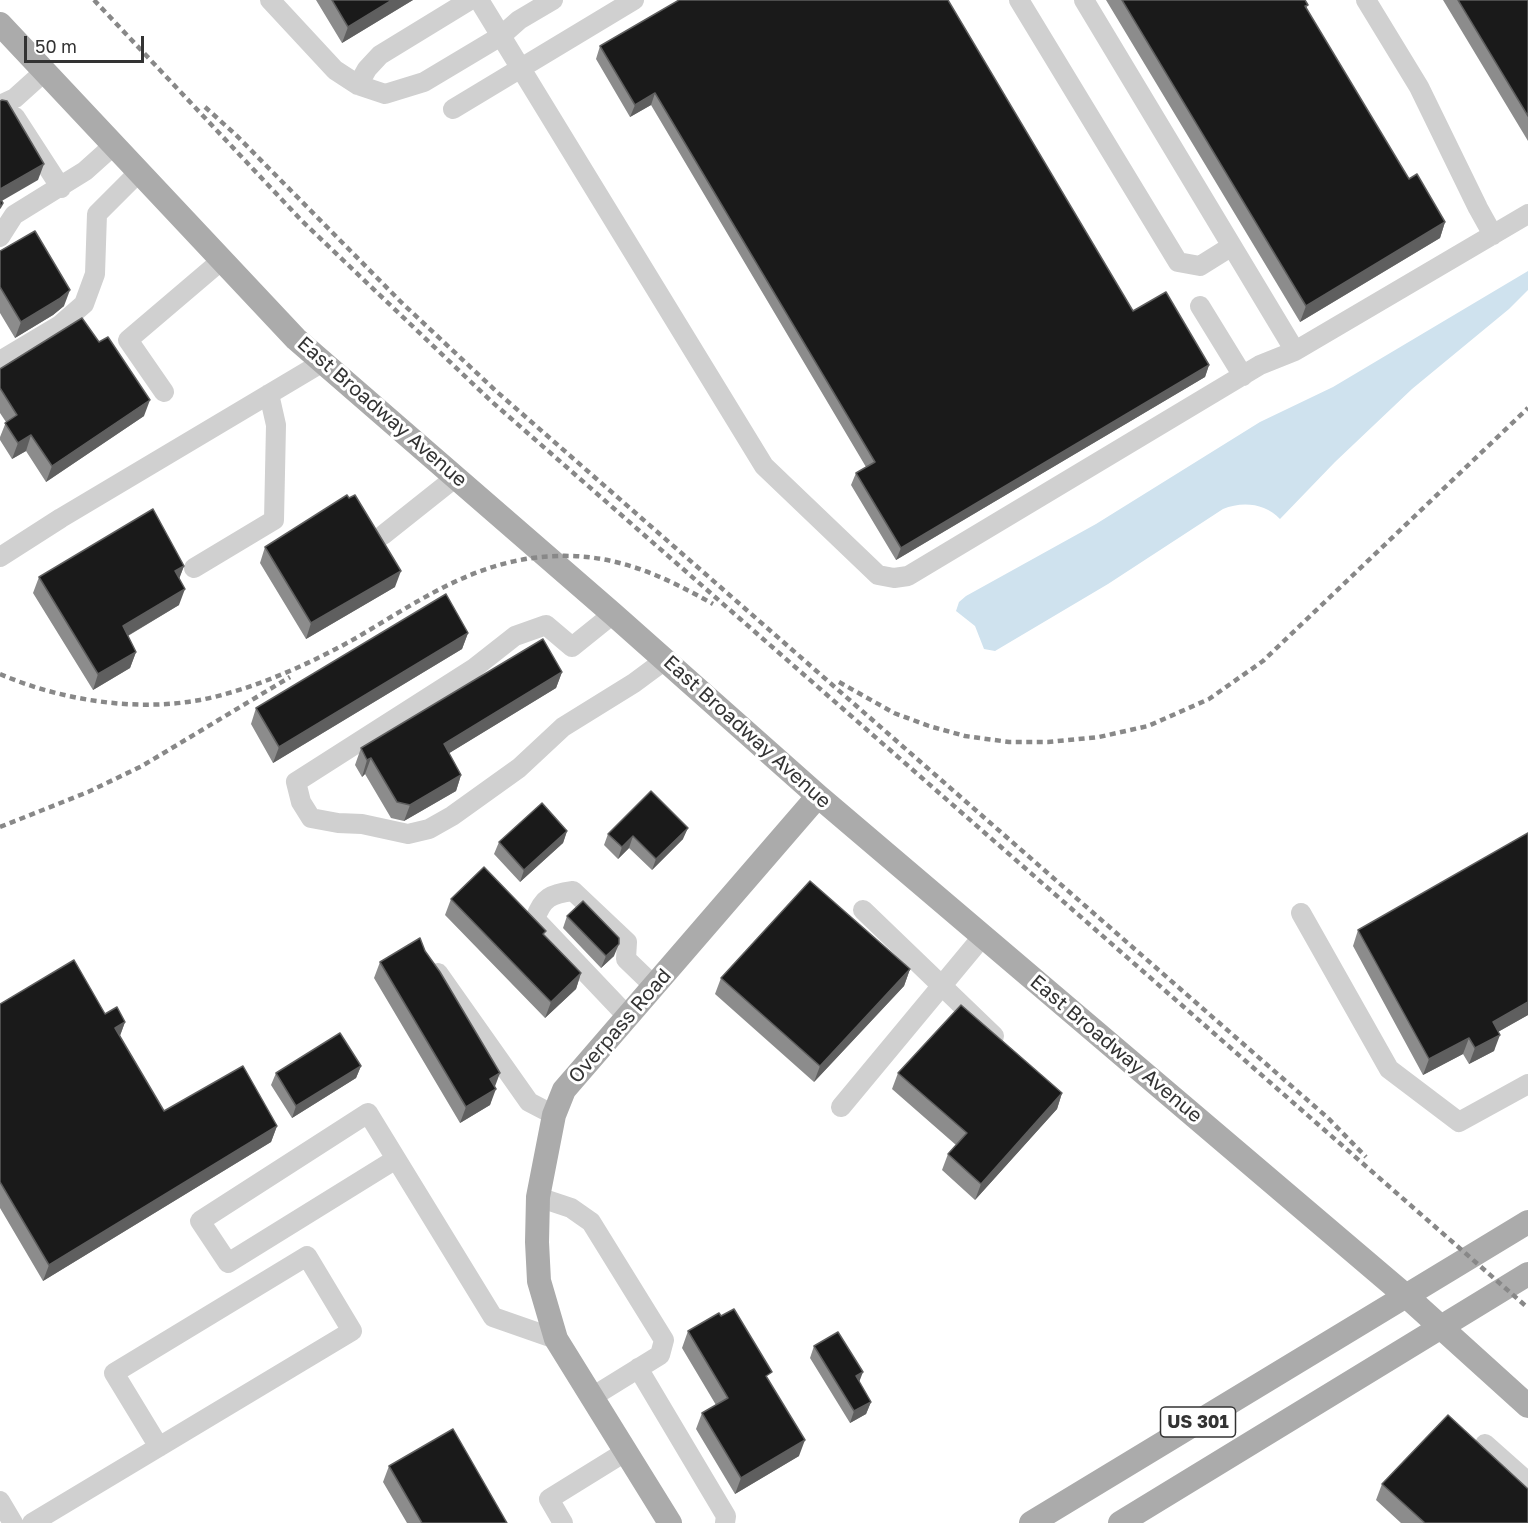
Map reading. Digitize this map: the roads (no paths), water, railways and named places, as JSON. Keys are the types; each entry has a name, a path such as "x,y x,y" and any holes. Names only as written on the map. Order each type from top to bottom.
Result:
{"main road":[{"name":"East Broadway Avenue","path":"0,24 296,339 613,614 818,796 1413,1302 1528,1406"},
{"name":"Overpass Road","path":"670,1523 556,1339 539,1281 538,1197 554,1116 564,1090 818,796"},
{"name":"US 301","path":"1031,1523 1528,1222"},
{"name":"US 301","path":"1120,1523 1528,1275"}],"lane":[{"path":"270,0 335,70 358,85 385,94 424,82 501,36 519,20 553,0"},
{"path":"358,85 367,69 380,55 470,0"},
{"path":"479,0 764,466 878,575 894,578 908,576 1260,365 1295,351 1528,214"},
{"path":"453,109 634,0"},
{"path":"1019,0 1178,262 1200,266 1232,246"},
{"path":"1084,0 1295,351"},
{"path":"1366,0 1419,87 1493,235"},
{"path":"45,71 15,98 3,104 61,188"},
{"path":"0,237 14,215 61,188 85,171 114,145"},
{"path":"0,361 60,325 84,304 95,274 97,214 139,172"},
{"path":"164,392 128,340 222,260"},
{"path":"1200,306 1243,376"},
{"path":"0,557 61,518 323,362"},
{"path":"194,568 274,520 276,425 269,394"},
{"path":"383,535 456,477"},
{"path":"613,614 572,647 546,625 515,636 473,669 296,782 301,802 312,818 338,823 362,824 408,834 429,829 452,816 519,768 562,727 634,683 665,660"},
{"path":"628,1017 535,919 540,906 553,894 573,891 627,942 626,959 654,986"},
{"path":"863,910 996,1038"},
{"path":"1301,913 1389,1069 1398,1076 1460,1122 1528,1084"},
{"path":"841,1107 983,936"},
{"path":"429,960 529,1102 554,1116"},
{"path":"396,1160 228,1263 200,1221 368,1113 494,1317 556,1339"},
{"path":"538,1197 571,1208 591,1222 664,1340 660,1355 592,1397"},
{"path":"32,1523 159,1447 352,1331 307,1256 114,1373 159,1447"},
{"path":"638,1368 726,1520"},
{"path":"1485,1444 1528,1482"},
{"path":"563,1523 549,1499 625,1452"},
{"path":"0,1501 13,1523"}],"water":[{"path":"1528,271 1528,290 1509,309 1412,389 1335,462 1280,519 1267,510 1253,505 1230,506 1223,509 1108,584 995,651 984,649 975,626 956,611 959,602 966,596 1096,524 1260,422 1333,387"}],"railway":[{"path":"94,0 302,221 491,401 1528,1308"},
{"path":"205,107 235,134 402,303 496,391 1328,1118 1366,1157"},
{"path":"839,682 894,713 965,736 1009,742 1048,742 1099,737 1148,726 1209,699 1263,661 1528,408"},
{"path":"0,674 47,691 124,704 175,703 220,696 260,683 338,648 458,580 512,562 542,557 573,556 629,565 663,578 713,604"},
{"path":"0,827 88,792 142,766 290,677"}]}
